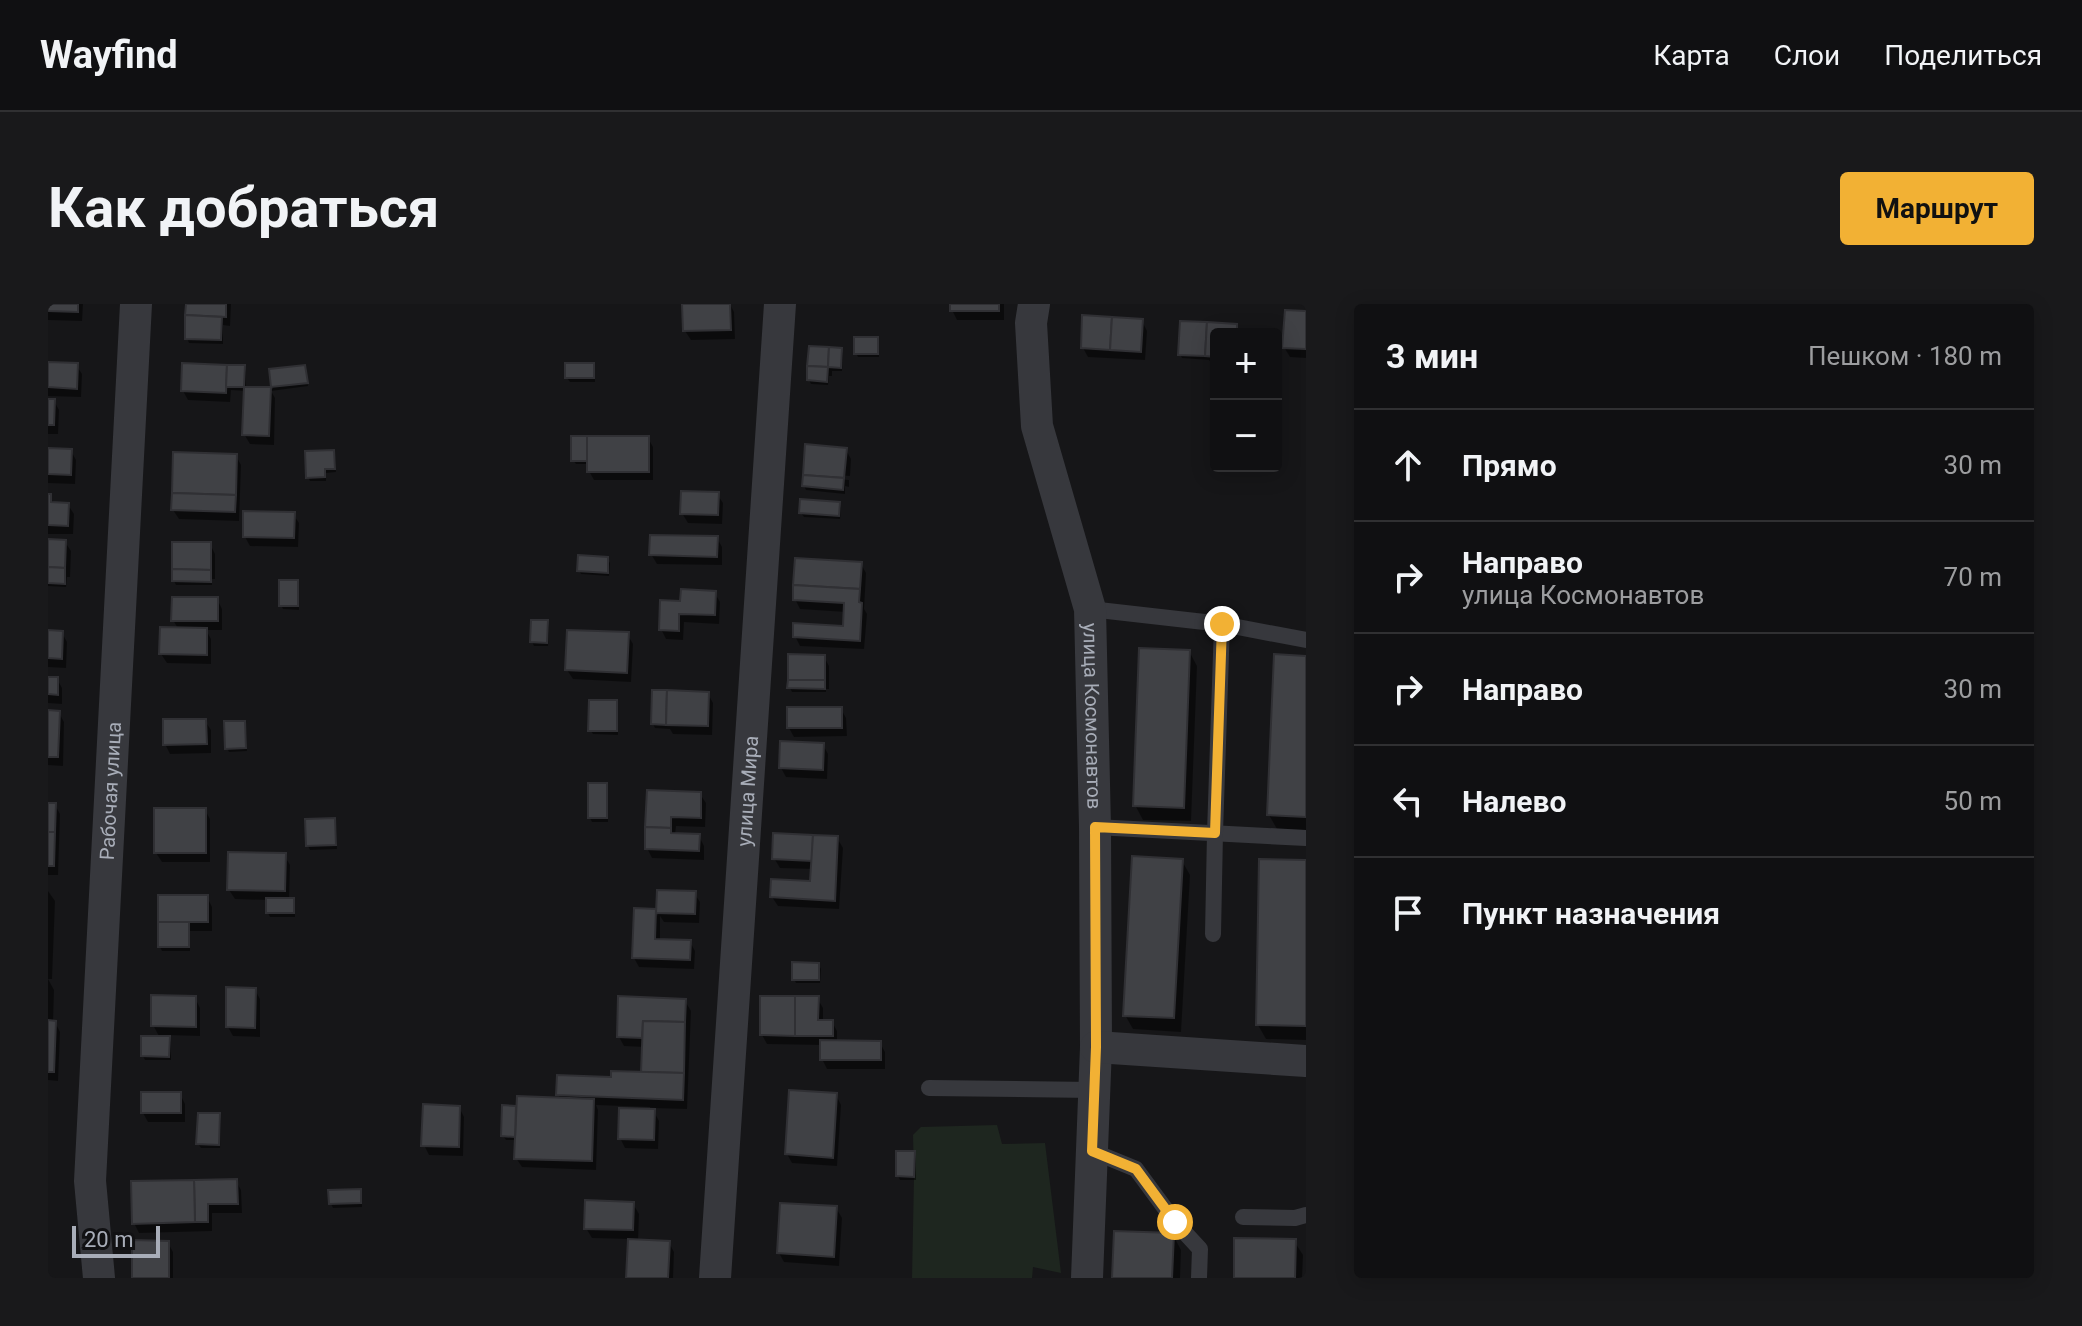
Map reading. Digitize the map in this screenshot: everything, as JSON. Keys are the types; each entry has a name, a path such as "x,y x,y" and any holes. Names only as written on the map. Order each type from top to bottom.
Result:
{"street":[{"name":"Рабочая улица","path":"99,1278 90,1181 136,304"},
{"name":"улица Мира","path":"715,1278 780,304"},
{"name":"улица Космонавтов","path":"1034,304 1031,323 1037,426 1090,609 1096,1047 1087,1278"},
{"path":"1096,1047 1306,1061"}],"lane":[{"path":"1090,609 1222,624 1306,640"},
{"path":"1213,934 1222,624"},
{"path":"1095,827 1306,838"},
{"path":"929,1088 1094,1090"},
{"path":"1092,1151 1136,1169 1175,1222 1200,1249 1199,1278"},
{"path":"1243,1217 1295,1218 1306,1215"}],"shaded area":[{"path":"997,1125 1002,1144 1045,1143 1061,1273 1033,1267 1032,1278 912,1278 913,1135 921,1127"}],"building":[{"path":"48,304 78,304 78,312 48,311"},
{"path":"186,304 226,304 226,317 185,315"},
{"path":"682,304 730,304 731,330 683,331"},
{"path":"950,304 999,304 999,311 950,311"},
{"path":"1285,310 1306,311 1306,349 1282,348"},
{"path":"185,315 222,317 221,340 185,339"},
{"path":"1082,315 1112,317 1110,350 1081,348"},
{"path":"1112,317 1143,319 1141,352 1110,350"},
{"path":"1180,321 1207,322 1205,356 1178,355"},
{"path":"1207,322 1237,324 1237,328 1210,328 1210,356 1205,356"},
{"path":"854,337 878,337 878,354 854,354"},
{"path":"809,346 829,347 828,367 807,366"},
{"path":"829,347 842,348 841,368 828,367"},
{"path":"48,362 78,363 77,389 48,387"},
{"path":"182,363 227,365 226,393 181,391"},
{"path":"565,363 594,363 594,378 565,378"},
{"path":"227,365 245,365 244,387 226,387"},
{"path":"305,365 308,383 271,387 269,369"},
{"path":"807,366 828,367 827,382 807,380"},
{"path":"244,387 271,387 269,436 242,435"},
{"path":"48,399 55,399 54,425 48,425"},
{"path":"571,436 587,436 587,461 571,461"},
{"path":"587,436 649,436 649,472 587,472"},
{"path":"805,444 847,448 844,478 803,475"},
{"path":"48,448 72,449 71,475 48,474"},
{"path":"334,450 335,469 325,469 325,477 306,478 305,451"},
{"path":"173,452 237,454 236,495 172,493"},
{"path":"803,475 844,478 843,490 802,486"},
{"path":"681,491 719,492 718,515 680,514"},
{"path":"172,493 236,495 235,512 171,510"},
{"path":"48,494 51,494 51,502 69,503 68,526 48,525"},
{"path":"800,499 840,502 839,516 799,513"},
{"path":"243,511 295,512 294,538 243,537"},
{"path":"650,535 718,536 717,557 649,555"},
{"path":"48,539 66,540 65,568 48,567"},
{"path":"172,542 211,542 211,570 172,569"},
{"path":"578,555 608,557 608,573 577,571"},
{"path":"795,558 862,562 860,589 793,585"},
{"path":"48,567 65,568 65,584 48,583"},
{"path":"172,569 211,570 211,582 172,581"},
{"path":"279,580 298,580 298,606 279,606"},
{"path":"793,585 860,589 860,641 793,637 793,623 843,626 844,603 793,600"},
{"path":"681,589 716,591 715,615 679,614 679,631 659,630 660,600 680,601"},
{"path":"172,597 218,597 218,621 171,621"},
{"path":"531,620 548,620 547,643 530,642"},
{"path":"160,627 207,628 207,655 159,654"},
{"path":"48,630 63,631 62,659 48,658"},
{"path":"567,630 629,632 627,673 565,670"},
{"path":"1139,648 1190,650 1184,808 1133,806"},
{"path":"788,654 825,655 825,680 788,680"},
{"path":"1274,654 1306,656 1306,817 1267,815"},
{"path":"48,677 58,677 58,695 48,694"},
{"path":"788,680 825,680 825,689 787,688"},
{"path":"652,690 667,690 666,725 651,724"},
{"path":"667,690 709,692 708,726 666,725"},
{"path":"589,700 617,700 617,731 588,731"},
{"path":"787,707 842,707 842,728 787,728"},
{"path":"48,710 60,711 58,757 48,757"},
{"path":"163,719 206,719 207,744 163,745"},
{"path":"224,721 245,721 246,748 225,749"},
{"path":"780,741 824,743 823,770 779,768"},
{"path":"588,783 607,783 607,818 588,818"},
{"path":"647,790 701,792 701,818 671,817 671,828 645,827"},
{"path":"48,803 56,803 55,832 48,832"},
{"path":"154,808 206,808 206,853 154,853"},
{"path":"335,818 336,845 306,846 305,819"},
{"path":"645,827 671,828 671,833 700,834 699,851 645,849"},
{"path":"48,832 55,832 54,866 48,866"},
{"path":"773,833 813,835 812,861 772,859"},
{"path":"813,835 838,836 835,901 770,897 771,879 810,881"},
{"path":"228,852 286,853 285,891 227,890"},
{"path":"1132,856 1183,859 1174,1018 1123,1016"},
{"path":"1259,859 1306,860 1306,1026 1256,1025"},
{"path":"657,890 696,891 695,914 656,913"},
{"path":"158,895 208,895 208,922 158,922"},
{"path":"266,898 294,898 294,913 266,913"},
{"path":"634,908 656,909 655,939 691,940 690,960 632,958"},
{"path":"158,922 189,922 189,947 158,947"},
{"path":"792,962 819,963 819,980 792,980"},
{"path":"226,987 256,988 255,1028 226,1027"},
{"path":"151,995 196,996 196,1027 151,1026"},
{"path":"618,996 686,999 685,1022 643,1021 642,1038 617,1037"},
{"path":"760,996 795,996 795,1036 760,1035"},
{"path":"795,996 819,996 818,1020 833,1020 833,1036 795,1036"},
{"path":"48,1020 56,1021 54,1072 48,1072"},
{"path":"643,1021 685,1022 684,1073 641,1072"},
{"path":"141,1036 170,1036 169,1057 141,1056"},
{"path":"820,1040 881,1041 881,1060 820,1060"},
{"path":"611,1071 684,1073 683,1100 556,1095 557,1075 611,1077"},
{"path":"789,1090 837,1093 833,1158 785,1154"},
{"path":"141,1092 181,1092 181,1113 141,1113"},
{"path":"517,1096 594,1099 592,1161 514,1159"},
{"path":"423,1104 460,1106 459,1147 421,1146"},
{"path":"502,1105 516,1106 515,1137 501,1136"},
{"path":"619,1108 655,1109 654,1140 618,1139"},
{"path":"198,1113 220,1113 219,1145 196,1144"},
{"path":"896,1151 915,1151 914,1177 896,1176"},
{"path":"237,1179 238,1204 208,1204 208,1222 195,1222 194,1180"},
{"path":"194,1180 195,1222 132,1224 131,1181"},
{"path":"361,1189 361,1203 329,1204 328,1190"},
{"path":"585,1200 634,1202 633,1230 584,1229"},
{"path":"780,1203 837,1206 834,1257 777,1253"},
{"path":"1114,1231 1174,1233 1172,1278 1112,1278"},
{"path":"1234,1238 1296,1239 1295,1278 1234,1278"},
{"path":"628,1239 670,1241 668,1278 626,1278"},
{"path":"132,1240 169,1241 169,1278 132,1278"}],"route":[{"path":"1175,1222 1136,1169 1092,1151 1096,1047 1095,827 1215,833 1222,624"}]}
